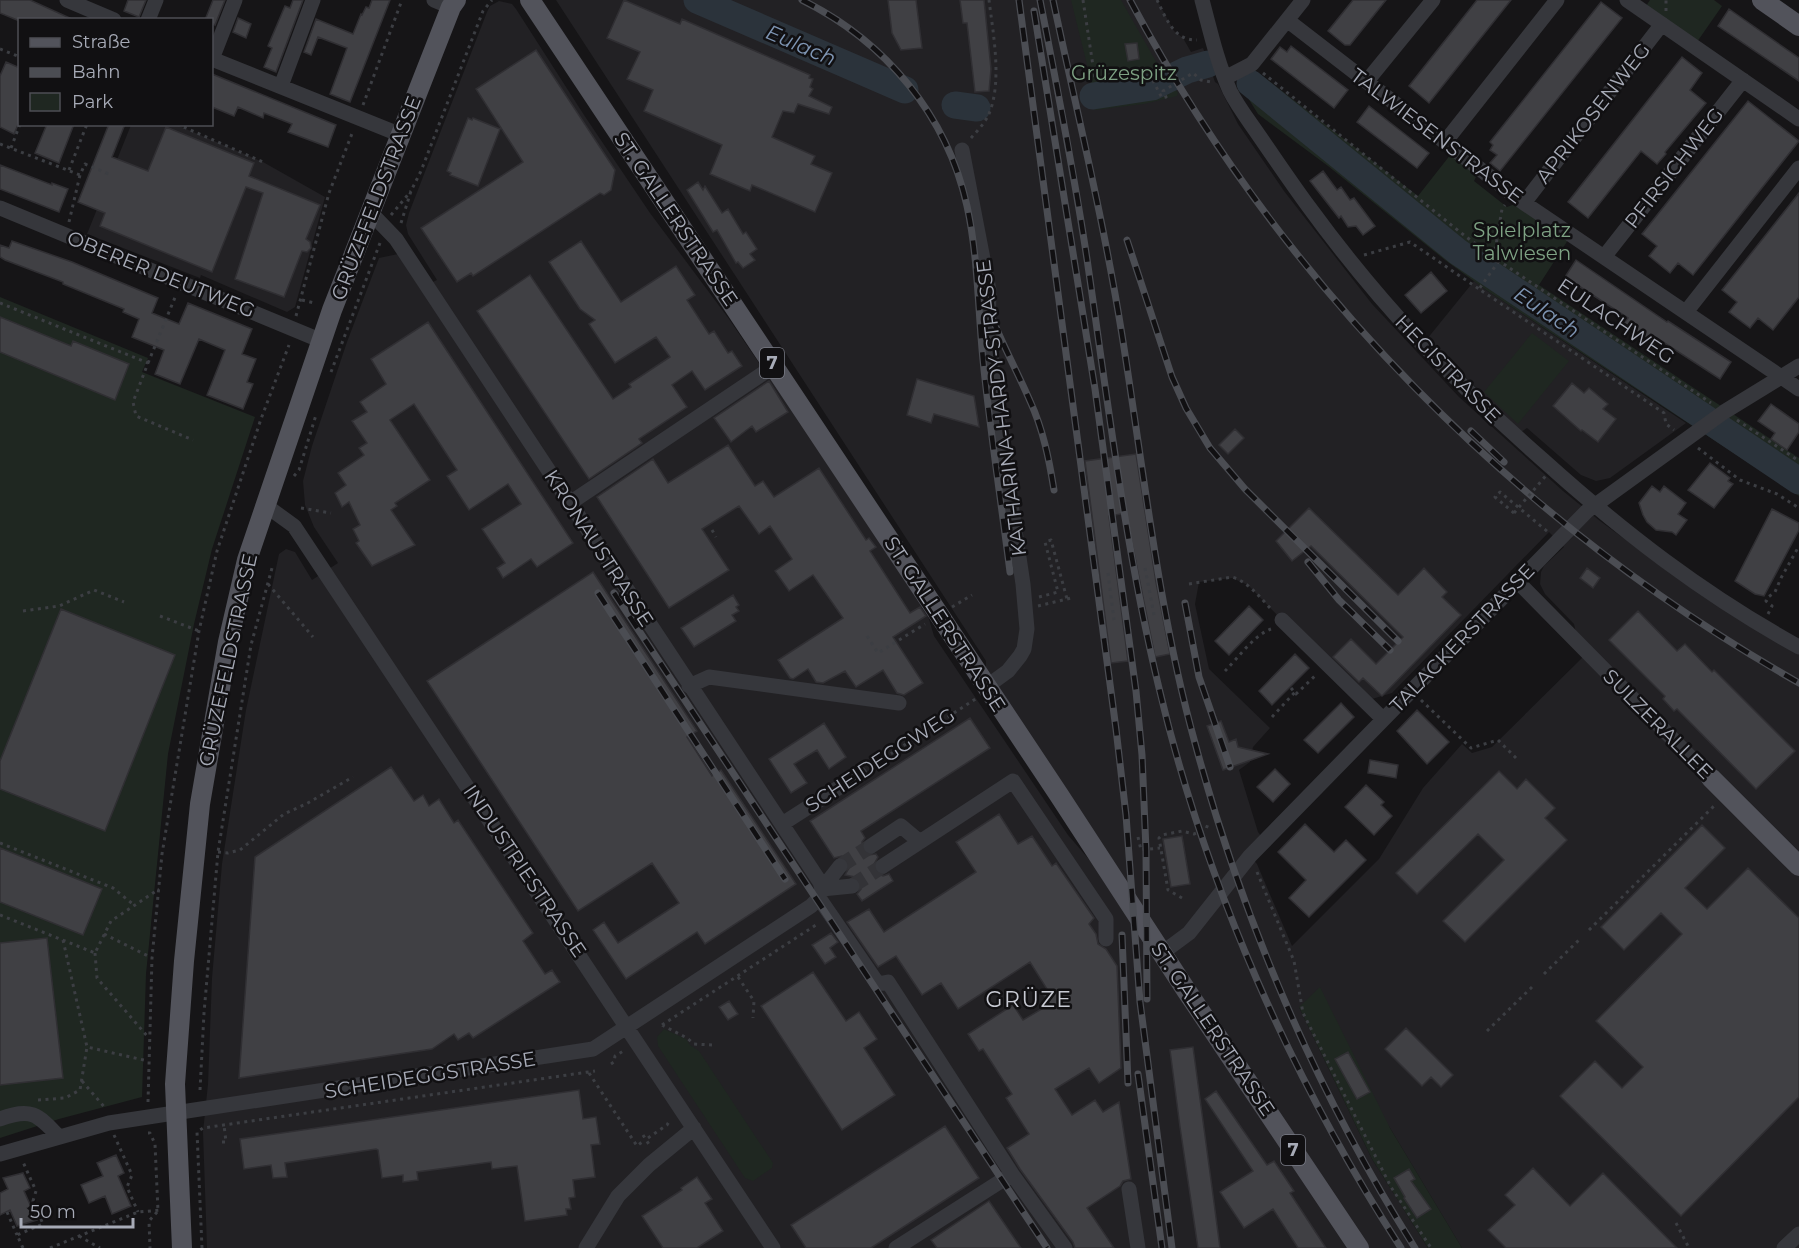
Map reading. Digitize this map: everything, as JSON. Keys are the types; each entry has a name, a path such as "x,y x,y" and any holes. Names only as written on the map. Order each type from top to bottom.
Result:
{"main road":[{"name":"ST. GALLERSTRASSE","path":"530,0 774,366 945,611 982,692 1162,953 1359,1248"},
{"path":"1762,0 1799,26"},
{"name":"GRÜZEFELDSTRASSE","path":"182,1248 175,1084 183,961 200,804 228,642 247,560 265,505 322,341 401,135 447,2"},
{"name":"SULZERALLEE","path":"1712,778 1799,866"}],"street":[{"path":"149,18 156,0"},
{"path":"213,56 235,0"},
{"path":"281,86 313,0"},
{"name":"HEGISTRASSE","path":"1202,0 1225,78 1238,104 1292,184 1348,260 1391,311 1468,393 1594,506 1676,570 1762,626 1799,647"},
{"path":"1225,78 1252,64 1303,0"},
{"path":"1366,81 1433,0"},
{"path":"1445,142 1557,0"},
{"path":"1627,0 1799,119"},
{"path":"72,1 110,18"},
{"name":"TALWIESENSTRASSE","path":"1287,20 1519,198 1799,389"},
{"name":"APRIKOSENWEG","path":"1519,198 1662,24"},
{"path":"213,59 401,135"},
{"name":"PFIRSICHWEG","path":"1604,257 1743,80"},
{"name":"KATHARINA-HARDY-STRASSE","path":"962,150 990,290 988,331 999,424 1023,584 1027,629 1024,649 1020,656 1008,671 982,692"},
{"path":"1686,312 1799,168"},
{"name":"OBERER DEUTWEG","path":"0,208 322,341"},
{"name":"KRONAUSTRASSE","path":"370,212 396,239 782,824 820,882 823,899"},
{"path":"570,503 774,366"},
{"name":"TALACKERSTRASSE","path":"1162,953 1189,933 1250,856 1557,540 1594,506 1703,427 1799,366"},
{"name":"INDUSTRIESTRASSE","path":"265,505 294,526 773,1248"},
{"name":"SULZERALLEE","path":"1518,582 1712,778"},
{"path":"1282,620 1383,720"},
{"path":"689,686 709,677 899,704"},
{"name":"SCHEIDEGGWEG","path":"782,824 860,774"},
{"path":"884,866 1013,781 1106,919 1106,939"},
{"path":"871,846 901,826 920,842"},
{"name":"SCHEIDEGGSTRASSE","path":"0,1154 109,1124 593,1049 823,899 840,866"},
{"path":"852,886 823,899 878,984 888,982 1012,1174 1065,1248"},
{"path":"0,1119 21,1111 42,1118 59,1137"},
{"path":"586,1248 618,1196 649,1165 694,1128"},
{"path":"896,1248 1012,1174"},
{"path":"1129,1189 1138,1248"},
{"path":"1784,1248 1799,1234"}],"path":[{"path":"296,316 329,193 402,0"},
{"path":"400,227 411,191 421,171 483,11 492,0"},
{"path":"962,150 989,114 994,90 994,42 989,0"},
{"path":"1083,0 1095,79 1149,73 1162,98 1166,97 1163,91 1193,73 1209,83 1225,78"},
{"path":"1157,0 1174,31 1183,38"},
{"path":"0,49 18,56"},
{"name":"EULACHWEG","path":"1252,64 1498,262 1721,415 1799,461"},
{"path":"11,148 19,126"},
{"path":"69,170 86,126"},
{"path":"182,126 263,162"},
{"path":"0,144 80,175"},
{"path":"69,223 80,175 85,164 111,175"},
{"path":"1494,257 1502,209 1519,198"},
{"path":"1348,260 1410,242 1664,413 1666,424 1740,480 1777,494 1799,508"},
{"path":"331,372 375,255"},
{"path":"1480,288 1498,262"},
{"path":"177,291 133,402 136,416 193,440"},
{"path":"302,300 314,303"},
{"path":"0,303 148,363"},
{"path":"148,1101 152,958 159,888 164,843 199,631 217,551 261,419 289,345"},
{"path":"299,470 317,411"},
{"path":"1548,472 1514,513 1495,497 1500,492 1549,534"},
{"path":"301,508 331,513"},
{"path":"712,530 716,537"},
{"path":"1051,540 1069,599 1041,606 1037,598 1058,592 1045,542 1051,540"},
{"path":"1762,626 1772,606 1766,601 1767,598 1775,592 1780,578 1799,546"},
{"path":"200,1090 204,1013 218,852 251,645 272,568"},
{"path":"1145,568 1154,615"},
{"path":"1108,573 1114,620"},
{"path":"1189,584 1238,579 1248,585 1282,620 1276,628 1267,631 1253,643 1226,671"},
{"path":"268,584 313,637"},
{"path":"23,611 59,606 94,590 124,602"},
{"path":"867,636 878,653 972,595"},
{"path":"160,616 199,631"},
{"path":"1247,638 1253,643"},
{"path":"1272,717 1295,692 1306,686 1326,663"},
{"path":"1291,688 1295,692"},
{"path":"1412,691 1471,748 1498,740 1516,758"},
{"name":"SCHEIDEGGWEG","path":"860,774 982,692"},
{"path":"218,852 228,853 240,850 284,814 353,777"},
{"path":"1589,930 1717,803"},
{"path":"1182,898 1168,890 1159,838 1162,835 1182,831 1194,834 1206,829 1208,824"},
{"path":"1138,837 1141,850 1160,848"},
{"path":"0,843 113,888 134,905"},
{"path":"1250,856 1294,961 1303,1013 1391,1187 1431,1248"},
{"path":"149,1038 97,978 95,952 111,921 159,888"},
{"path":"712,1045 694,1044 662,1025 823,921 823,899"},
{"path":"0,915 95,952"},
{"path":"41,932 42,938"},
{"path":"104,934 152,958"},
{"path":"1544,974 1581,938"},
{"path":"30,1101 65,1098 80,1090 87,1047 63,940"},
{"path":"738,977 754,1001 753,1018"},
{"path":"1487,1031 1532,987"},
{"path":"198,1013 204,1013"},
{"path":"87,1047 148,1060"},
{"path":"611,1064 615,1056 625,1050 630,1055"},
{"path":"195,1057 201,1058"},
{"path":"579,1063 580,1074"},
{"path":"202,1248 197,1132 203,1128 595,1071"},
{"path":"589,1073 637,1146 642,1142"},
{"path":"81,1082 107,1111"},
{"path":"148,1084 155,1084"},
{"path":"192,1084 200,1085"},
{"path":"648,1138 668,1127 671,1119"},
{"path":"222,1142 226,1142 224,1125"},
{"path":"124,1132 113,1134 132,1175 127,1187 138,1212"},
{"path":"142,1132 150,1133 155,1144 158,1163 160,1210 149,1221 150,1248"},
{"path":"155,1144 162,1144"},
{"path":"17,1148 36,1191 33,1201 43,1224 17,1235"},
{"path":"50,1248 138,1212 160,1210"},
{"path":"7,1212 23,1248"},
{"path":"1676,1223 1689,1248"},
{"path":"79,1236 100,1248"}],"shaded area":[{"path":"556,0 1157,0 1174,31 1183,38 1191,52 1203,48 1215,82 1238,124 1284,191 1372,304 1459,397 1563,491 1600,521 1693,589 1799,653 1799,1248 1462,1248 1390,1128 1299,1007 1372,1159 1428,1248 207,1248 203,1132 208,1084 212,978 222,864 246,710 279,554 286,549 295,552 312,580 338,563 314,527 305,505 303,481 312,446 347,342 379,258 398,254 420,288 437,280 408,234 406,225 490,6 499,1 512,4 516,9 650,213 776,383 928,616 934,636 1068,835 1093,864 1113,896 986,687 986,661","holes":["1549,532 1564,547 1544,566 1540,584 1545,594 1574,624 1582,658 1492,747 1472,753 1462,744 1423,788 1379,859 1292,946 1257,864 1250,856 1265,841 1258,832 1239,770 1250,762 1253,747 1270,728 1209,669 1195,604 1199,582 1232,578 1248,585 1282,620 1372,699 1392,693"]},
{"path":"131,126 179,126 263,162 325,197 295,307 287,312 201,275 200,278 87,234"},
{"path":"1474,281 1686,423 1610,478 1596,481 1581,475 1527,428 1521,432 1427,339"}],"green space":[{"name":"Grüzespitz","path":"1071,0 1121,0 1158,65 1161,66 1178,93 1177,96 1144,104 1095,110 1090,77"},
{"path":"1650,0 1714,0 1722,6 1697,42 1646,6"},
{"name":"Spielplatz Talwiesen","path":"1260,74 1418,196 1451,154 1477,175 1474,181 1507,207 1515,204 1568,240 1539,285 1799,458 1799,496 1486,290 1258,114 1243,90 1255,75"},
{"path":"0,297 148,358 142,372 255,417 212,549 194,624 168,754 146,974 142,1097 59,1119 0,1138"},
{"path":"1532,333 1569,361 1518,424 1484,392"},
{"path":"1320,987 1390,1128 1462,1248 1428,1248 1372,1159 1299,1007"},
{"path":"664,1029 686,1039 699,1051 773,1163 772,1168 753,1181 745,1178 658,1046 657,1037"}],"building":[{"path":"0,0 30,0 70,18 18,18 17,20 0,13"},
{"path":"128,0 146,0 139,17 124,11"},
{"path":"213,0 225,0 215,25 213,18 206,18"},
{"path":"293,0 303,0 276,72 264,67 272,48 268,46 285,6 290,8"},
{"path":"372,0 390,0 350,102 330,94 347,48 318,37 311,55 304,52 316,19 353,34 361,14 366,7 369,8"},
{"path":"624,0 680,24 682,19 810,75 809,78 813,79 810,87 813,89 809,96 832,107 829,114 798,104 794,113 783,111 772,137 815,156 811,164 832,173 815,212 752,185 750,191 710,174 722,145 644,111 653,90 627,79 640,52 607,38"},
{"path":"888,0 916,0 922,48 901,50 892,33"},
{"path":"960,0 984,0 991,69 989,91 975,92 967,23 963,23"},
{"path":"1353,0 1386,0 1350,45 1345,45 1328,31"},
{"path":"1477,0 1511,0 1429,103 1409,86"},
{"path":"1601,2 1622,18 1500,171 1490,163 1497,155 1490,150 1493,145 1490,142"},
{"path":"1729,9 1799,58 1799,81 1718,26"},
{"path":"238,18 251,24 246,38 233,32"},
{"path":"1137,43 1139,59 1128,61 1125,44"},
{"path":"1291,46 1348,90 1334,108 1271,59 1280,47 1287,52"},
{"path":"536,50 615,170 611,190 604,195 600,193 473,276 471,273 457,282 421,228 523,162 476,89"},
{"path":"1682,57 1702,73 1690,90 1706,103 1657,164 1641,151 1588,218 1568,202"},
{"path":"6,62 18,67 18,125 14,134 0,127 0,76"},
{"path":"213,74 336,125 328,147 288,132 292,124 264,113 263,118 238,107 234,116 213,107"},
{"path":"1748,101 1799,141 1693,275 1678,263 1670,273 1649,256 1657,246 1642,234"},
{"path":"1369,106 1429,153 1417,168 1357,122"},
{"path":"468,118 500,129 478,186 450,175 451,173 447,171"},
{"path":"46,126 73,126 59,163 35,153"},
{"path":"108,126 124,126 112,157 148,171 166,127 254,163 249,176 320,205 306,239 310,242 311,248 307,252 302,251 284,297 235,279 263,193 246,187 212,272 100,226 105,213 78,202"},
{"path":"0,165 68,189 59,212 0,189"},
{"path":"1323,171 1337,190 1341,187 1350,200 1354,198 1375,226 1363,235 1356,226 1348,227 1341,216 1339,218 1310,181"},
{"path":"698,182 703,190 705,186 722,213 728,209 743,234 746,232 757,249 750,254 755,260 743,268 738,262 736,263 717,230 713,232 687,190"},
{"path":"1799,193 1799,297 1773,330 1758,318 1750,328 1729,312 1737,302 1722,290"},
{"path":"12,241 72,262 158,298 152,313 179,324 188,303 252,329 242,354 256,359 247,382 253,384 243,409 207,395 225,350 199,339 180,384 155,374 164,350 132,337 139,319 123,312 124,309 0,257 0,245 9,248"},
{"path":"581,241 621,302 676,266 695,295 687,300 709,334 714,331 728,353 732,351 742,366 705,390 692,371 672,385 687,407 639,439 642,443 589,479 477,311 530,275 613,399 631,387 629,384 670,357 656,337 615,363 589,324 595,320 580,309 549,262"},
{"path":"1576,260 1731,362 1720,379 1657,338 1653,343 1624,323 1628,318 1565,277"},
{"path":"1431,272 1447,291 1421,313 1405,295"},
{"path":"0,317 71,346 73,341 129,364 115,400 0,352"},
{"path":"428,322 573,543 537,567 531,559 503,578 497,568 505,563 482,529 521,504 508,484 469,510 447,476 457,470 414,404 390,420 430,480 395,503 397,506 391,510 415,545 372,566 356,543 359,541 353,529 360,525 349,502 342,507 335,493 346,485 338,473 364,455 359,448 367,443 352,421 367,412 360,402 386,384 371,359"},
{"path":"917,379 974,396 979,427 934,414 931,423 907,415"},
{"path":"769,381 788,412 756,432 752,426 731,442 714,418"},
{"path":"1572,383 1584,393 1589,388 1608,404 1603,409 1616,419 1598,442 1581,431 1553,406"},
{"path":"1771,404 1799,424 1799,432 1787,450 1771,439 1775,433 1758,421"},
{"path":"1235,429 1244,438 1228,454 1219,445"},
{"path":"728,445 755,486 763,481 774,497 819,468 866,540 869,538 876,547 870,551 910,613 920,607 926,616 893,637 923,683 904,695 897,693 883,670 856,687 845,671 823,683 816,682 808,669 793,679 790,678 778,660 843,618 813,575 789,591 775,571 792,559 770,526 759,534 739,506 702,529 729,570 669,608 597,497 653,459 668,483"},
{"path":"1136,454 1170,654 1155,657 1126,513 1109,516 1128,661 1111,663 1085,461"},
{"path":"1710,463 1730,478 1728,481 1733,484 1714,508 1688,490"},
{"path":"1652,486 1660,492 1664,486 1686,503 1678,514 1687,520 1676,535 1672,532 1656,530 1643,515 1639,503"},
{"path":"1309,508 1398,595 1424,568 1447,592 1442,597 1461,615 1382,696 1363,678 1359,682 1333,657 1351,639 1376,664 1403,637 1311,546 1292,561 1276,541"},
{"path":"1772,509 1799,523 1799,530 1764,596 1755,594 1735,581"},
{"path":"1587,568 1600,578 1593,588 1580,578"},
{"path":"593,572 697,731 687,737 712,776 721,770 796,884 705,944 697,932 626,979 593,930 604,922 618,943 679,903 652,863 578,911 427,681"},
{"path":"733,595 739,605 736,607 739,611 732,615 736,621 694,647 681,628"},
{"path":"1249,606 1263,620 1229,655 1215,641"},
{"path":"61,609 175,655 105,831 0,789 0,761"},
{"path":"1638,611 1677,651 1685,644 1795,751 1756,789 1677,709 1674,711 1663,699 1665,696 1609,640"},
{"path":"1295,654 1309,668 1272,705 1259,691"},
{"path":"1341,703 1354,717 1318,753 1304,740"},
{"path":"1417,710 1449,742 1427,764 1397,731"},
{"path":"970,718 990,748 861,831 865,838 862,842 863,851 867,855 876,854 878,857 873,866 875,872 883,876 889,874 893,881 862,901 857,894 861,889 860,881 855,877 845,875 849,862 842,856 834,858 810,821"},
{"path":"1221,721 1229,742 1236,739 1238,747 1268,754 1223,770 1207,726"},
{"path":"824,723 846,757 829,769 817,750 794,764 807,783 791,793 769,759"},
{"path":"1370,760 1398,765 1396,778 1368,773"},
{"path":"391,767 414,801 423,795 429,806 439,799 454,823 458,820 533,933 523,941 545,974 552,970 560,982 473,1038 469,1033 458,1040 454,1034 432,1049 239,1078 255,857"},
{"path":"1275,769 1290,784 1273,802 1257,787"},
{"path":"1499,771 1517,789 1526,779 1555,808 1545,818 1567,840 1465,942 1443,921 1504,860 1478,834 1417,894 1396,873"},
{"path":"1366,785 1384,802 1381,805 1392,816 1374,835 1345,807"},
{"path":"999,814 1018,844 1032,836 1052,866 1056,863 1094,918 1089,924 1096,934 1098,944 1106,949 1117,966 1121,1068 1099,1083 1089,1068 1055,1089 1072,1115 1095,1100 1103,1112 1119,1102 1131,1179 1123,1181 1120,1186 1087,1208 1114,1248 1075,1248 1020,1169 1007,1148 1029,1134 1006,1098 1012,1094 983,1049 979,1051 968,1034 1013,1005 1023,1020 1050,1004 1042,993 1047,989 1030,962 958,1009 941,983 922,995 896,956 878,967 847,922 869,909 884,932 976,872 956,842"},
{"path":"1305,824 1334,852 1346,840 1366,860 1309,917 1289,898 1306,880 1278,852"},
{"path":"1702,825 1725,848 1685,888 1707,909 1748,868 1799,918 1799,1097 1681,1216 1560,1096 1595,1061 1622,1088 1643,1067 1596,1021 1682,934 1661,913 1624,950 1601,927"},
{"path":"1182,836 1190,884 1171,887 1163,839"},
{"path":"0,848 102,889 83,935 0,902"},
{"path":"831,933 838,942 830,948 836,957 825,964 812,945"},
{"path":"47,938 63,1078 0,1085 0,943"},
{"path":"813,972 846,1021 859,1012 877,1039 864,1048 895,1095 842,1130 761,1006"},
{"path":"729,1001 738,1014 728,1020 719,1007"},
{"path":"1406,1028 1453,1075 1441,1087 1431,1077 1422,1086 1385,1049"},
{"path":"1193,1047 1220,1248 1198,1248 1180,1127 1170,1050"},
{"path":"1348,1052 1370,1092 1357,1099 1335,1059"},
{"path":"579,1090 583,1119 596,1117 600,1144 591,1145 595,1177 573,1180 575,1197 569,1198 571,1209 566,1209 567,1215 525,1221 517,1166 492,1169 491,1162 417,1172 418,1180 403,1182 403,1175 382,1178 376,1149 285,1163 287,1177 273,1178 271,1165 244,1169 240,1139"},
{"path":"1216,1091 1267,1165 1274,1161 1294,1191 1290,1193 1326,1248 1298,1248 1273,1209 1244,1228 1220,1192 1253,1171 1205,1099"},
{"path":"945,1126 979,1178 871,1248 806,1248 791,1225"},
{"path":"116,1155 124,1173 118,1176 131,1206 112,1214 105,1196 89,1203 81,1185 103,1176 97,1163"},
{"path":"1533,1168 1570,1206 1603,1173 1677,1248 1506,1248 1488,1230 1515,1205 1505,1195"},
{"path":"1409,1169 1415,1179 1411,1181 1431,1209 1417,1218 1394,1178"},
{"path":"23,1173 30,1188 24,1191 37,1220 17,1226 10,1210 0,1215 0,1193 8,1189 3,1178"},
{"path":"697,1177 712,1199 705,1203 723,1231 697,1248 663,1248 642,1216 682,1190 681,1188"},
{"path":"989,1201 1021,1248 937,1248 931,1240"}],"waterway":[{"name":"Eulach","path":"697,0 905,90"},
{"name":"Eulach","path":"1093,96 1152,87 1187,70 1208,64"},
{"name":"Eulach","path":"1250,83 1458,252 1799,481"},
{"name":"Eulach","path":"955,105 977,108"}],"tunnel":[{"path":"840,866 871,846"},
{"path":"852,886 883,866"}],"railway":[{"path":"802,0 832,17 860,37 908,84 928,112 958,173 967,206 973,244 986,386 1010,572"},
{"path":"1019,0 1116,729 1126,815 1140,1002 1172,1248"},
{"path":"1040,0 1077,194 1136,582 1178,762 1227,907 1288,1048 1323,1117 1401,1248"},
{"path":"1053,0 1115,293 1171,642 1182,693 1214,809 1260,940 1286,1003 1346,1128 1415,1248"},
{"path":"1130,0 1191,105 1259,205 1335,300 1416,389 1504,472 1597,549 1696,619 1799,683"},
{"path":"1034,11 1095,389 1136,691 1142,755 1146,850 1147,999"},
{"path":"1127,240 1172,377 1186,408 1210,448 1245,489 1398,641"},
{"path":"983,291 998,333 1039,422 1054,490"},
{"path":"1471,431 1504,462"},
{"path":"1308,562 1339,600 1390,650"},
{"path":"598,593 785,879"},
{"path":"614,593 1047,1248"},
{"path":"1185,603 1199,677 1230,767"},
{"path":"1122,935 1128,1083"},
{"path":"1138,1074 1162,1248"}],"district":[{"name":"GRÜZE","path":"1029,999"}]}
